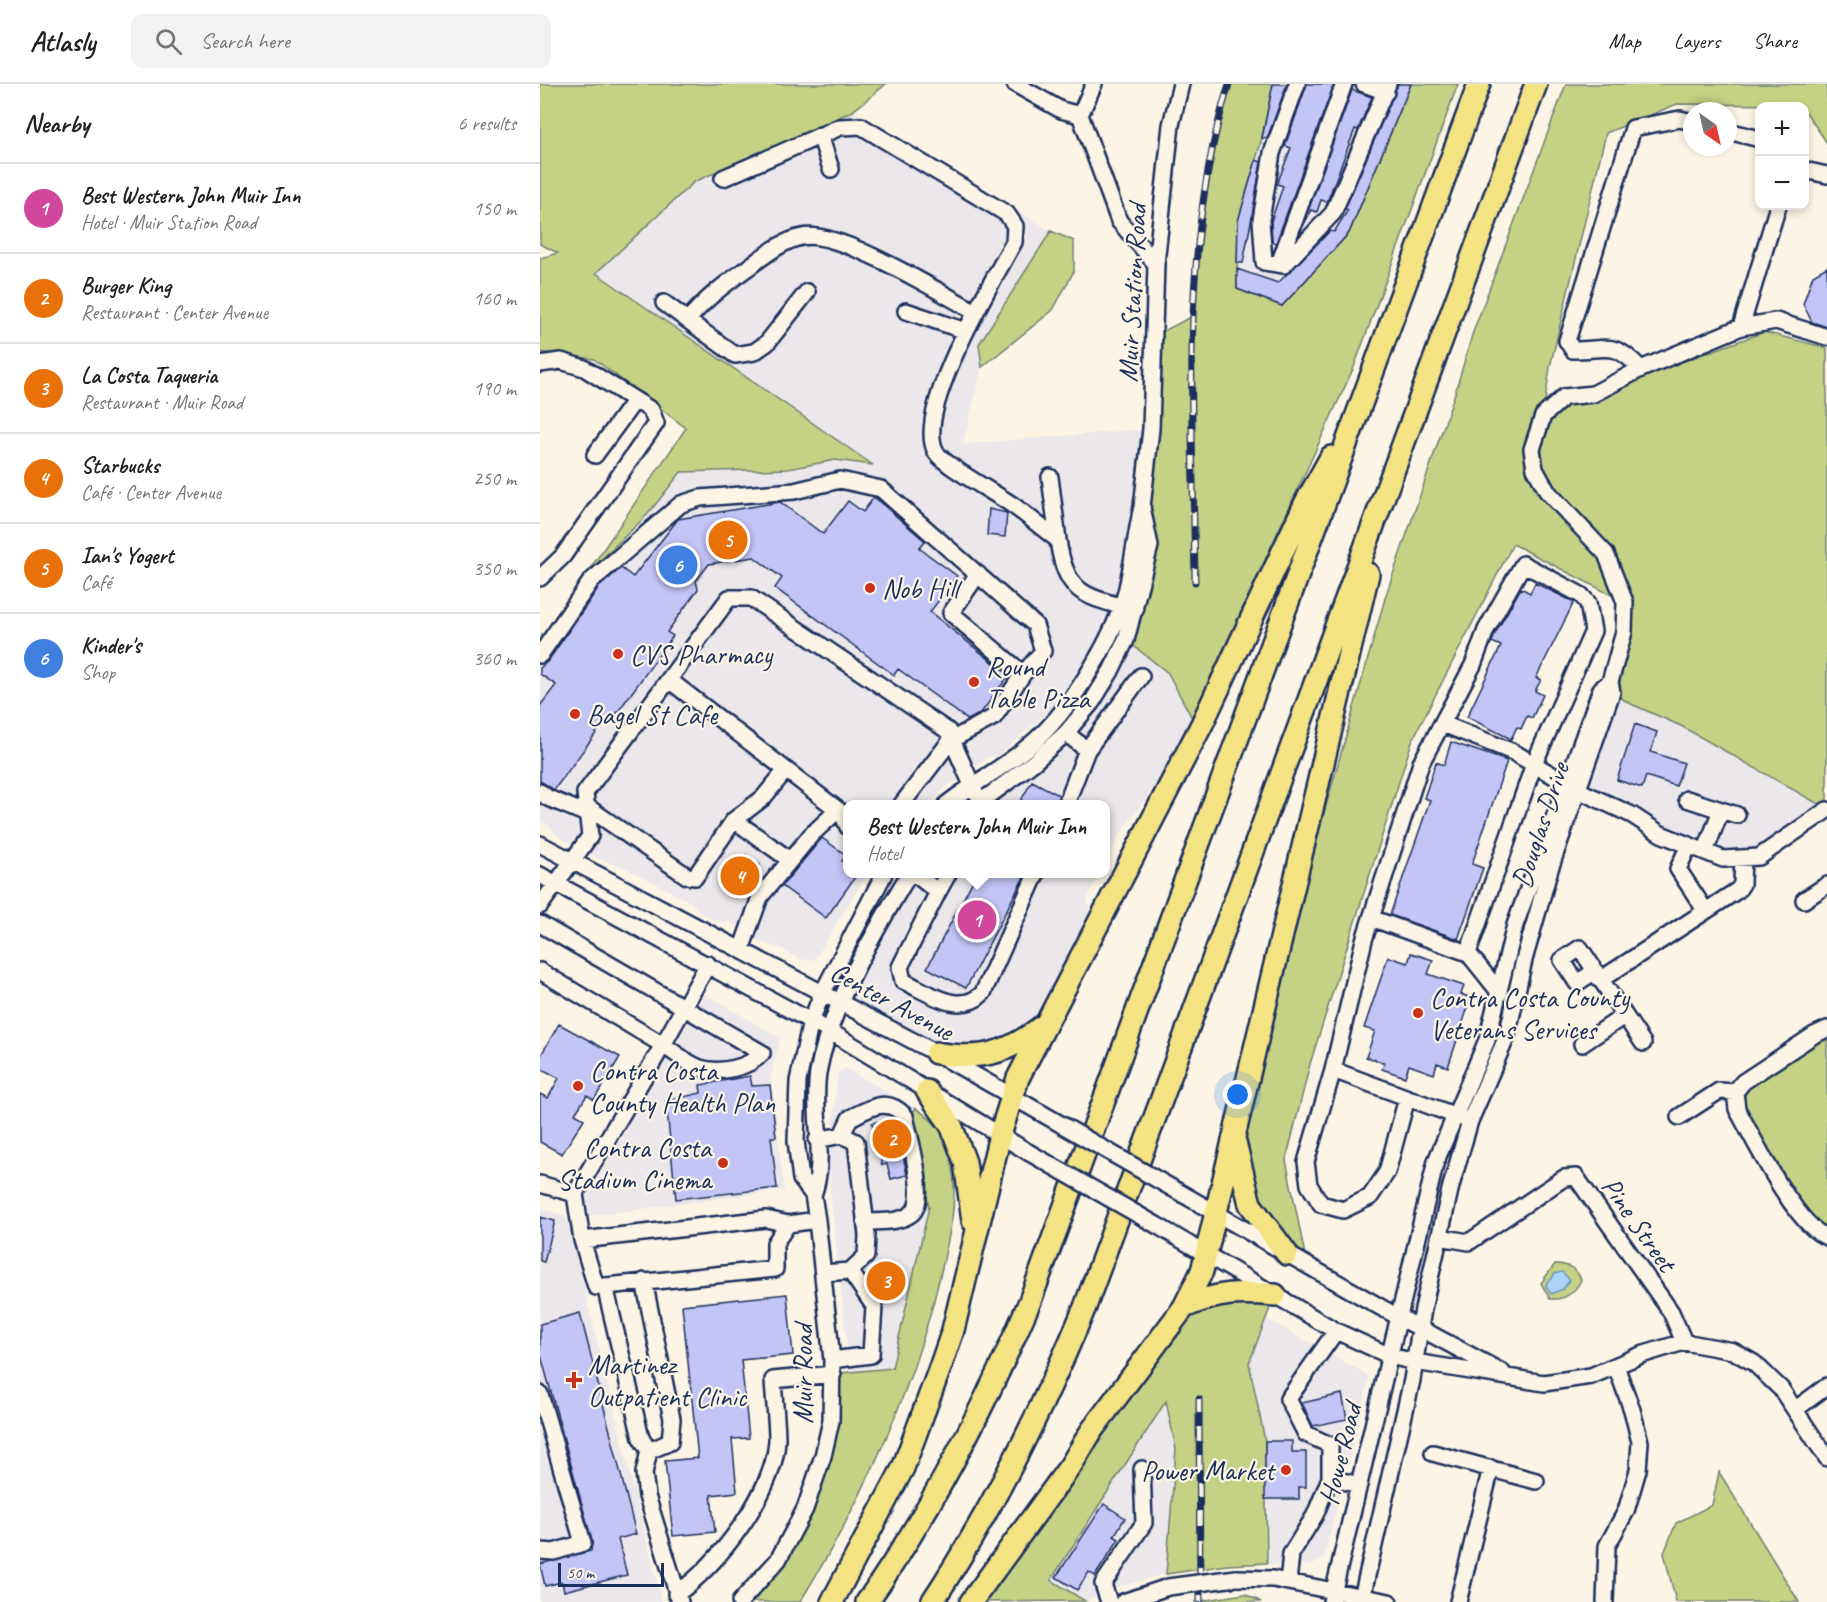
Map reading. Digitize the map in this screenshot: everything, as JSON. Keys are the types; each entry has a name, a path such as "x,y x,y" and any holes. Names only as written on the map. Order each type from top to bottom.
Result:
{"highway":[{"path":"867,1602 911,1535 960,1450 995,1381 1034,1290 1479,84"},
{"path":"932,1602 972,1538 1016,1459 1085,1307 1536,84"},
{"path":"1496,194 1549,84"},
{"path":"832,1602 903,1468 953,1330 975,1231 1011,1096 1044,1025 1141,845 1202,724 1306,502 1362,401"},
{"path":"970,1602 1071,1465 1092,1430 1184,1307 1202,1271 1233,1133 1394,470"},
{"path":"936,1053 976,1057 992,1054 1027,1038 1044,1025"},
{"path":"927,1091 951,1125 965,1162 975,1231"},
{"path":"1233,1133 1250,1204 1287,1254"},
{"path":"1184,1307 1211,1296 1233,1292 1275,1295"}],"street":[{"path":"1015,84 1061,110 1080,115"},
{"path":"1094,84 1080,115 1119,220 1156,264"},
{"name":"Muir Station Road","path":"952,800 1038,737 1062,712 1128,608 1150,546 1142,507 1151,429 1156,264 1171,125 1181,84"},
{"path":"1297,84 1272,153 1261,220 1264,262 1284,265 1333,213 1387,88 1365,84"},
{"path":"1279,264 1344,84"},
{"path":"1683,120 1633,128 1567,341 1573,350 1612,347 1627,355 1641,369 1741,327 1776,321 1827,337"},
{"path":"723,178 840,127 861,126 1007,214 1015,226 1014,242 954,353 930,430 936,452 952,466 1014,506 1058,540"},
{"path":"1737,133 1755,138"},
{"path":"820,135 831,169"},
{"path":"1809,171 1827,175"},
{"path":"1741,327 1777,210"},
{"path":"688,320 706,297 780,245 802,237 823,237 887,263 976,312"},
{"path":"664,303 735,355 754,352 766,343 807,292"},
{"path":"906,311 966,330"},
{"path":"540,364 561,361 584,368 651,410 656,423 563,556 540,578"},
{"name":"Douglas Drive","path":"1420,1328 1439,1237 1470,1121 1507,1036 1524,960 1572,786 1612,692 1610,682 1624,632 1625,602 1606,554 1547,491 1535,469 1532,449 1543,416 1564,397 1593,394 1641,369"},
{"path":"595,455 635,400"},
{"path":"1050,477 1062,567 1073,585 1087,594 1128,608"},
{"path":"540,655 591,581 681,504 700,498 794,491 840,480 881,489 1035,625 1043,651 1023,674 994,717 951,740 905,800"},
{"path":"1407,1098 1387,1172 1370,1197 1342,1210 1321,1204 1309,1185 1306,1162 1333,1070 1371,918 1422,763 1473,665 1486,630 1523,564 1581,595 1588,603 1593,631 1534,764 1468,953"},
{"path":"978,574 951,613 1023,674"},
{"path":"540,906 590,836 585,793 729,598 751,598 948,731 978,800"},
{"name":"Muir Station Road","path":"984,800 1033,763 1066,733 1092,702 1126,640 1128,608"},
{"path":"1068,800 1088,750 1141,676"},
{"path":"669,680 838,810 843,818"},
{"path":"1443,724 1513,752 1572,786 1632,815 1661,834 1723,859 1759,856 1827,810"},
{"path":"1066,733 1088,750"},
{"path":"540,792 548,798 587,810 687,876 695,877 734,820 763,798 786,770"},
{"path":"1398,1317 1436,1161 1454,1114 1488,1040 1497,989 1515,925 1572,786"},
{"path":"1687,798 1737,815"},
{"path":"741,950 760,897 790,860 838,810"},
{"path":"1705,852 1721,810"},
{"path":"734,820 790,860"},
{"name":"Center Avenue","path":"540,844 936,1053 1215,1213"},
{"path":"1689,844 1678,869 1705,910"},
{"path":"1643,1043 1598,976 1738,890 1742,884 1743,858"},
{"name":"Center Avenue","path":"540,875 831,1032 1000,1136 1207,1254"},
{"path":"822,993 881,878"},
{"path":"842,1004 860,962 906,878"},
{"path":"921,878 938,892"},
{"path":"945,878 900,968 900,975 903,981 960,1005 975,1001 983,993 1034,878"},
{"path":"1804,900 1827,885"},
{"path":"1371,918 1468,953 1497,989"},
{"path":"540,924 762,1053 756,1060 734,1069 700,1068 540,971"},
{"path":"708,964 663,1046 575,1194 582,1240 596,1287 775,1269 775,1243 788,1224"},
{"name":"Muir Road","path":"740,1602 778,1560 805,1509 823,1456 831,1421 832,1367 817,1220 813,1195 801,1179 796,1141 798,1081 811,1021 822,993"},
{"name":"Muir Road","path":"813,1195 820,1177 817,1140 818,1074 842,1004"},
{"path":"1582,1044 1624,1016"},
{"path":"1827,1029 1743,1082 1735,1092 1737,1109 1796,1211 1818,1234 1827,1237"},
{"path":"1333,1070 1470,1121"},
{"path":"1679,1117 1719,1091 1735,1092"},
{"path":"842,1135 850,1118 876,1105 887,1104 898,1108 905,1116 919,1186 919,1204 912,1214 901,1220 866,1222"},
{"path":"817,1140 842,1135 856,1142 866,1222 866,1256 850,1271 823,1273"},
{"name":"Pine Street","path":"1439,1237 1469,1242 1564,1178 1576,1178 1671,1312 1684,1342"},
{"path":"540,1184 575,1194"},
{"path":"1215,1213 1398,1317 1514,1379"},
{"path":"582,1240 766,1219 788,1224 817,1220"},
{"path":"1207,1254 1336,1331 1390,1356 1415,1362 1514,1379 1560,1382 1591,1376 1684,1342 1733,1351 1754,1364 1781,1389 1827,1458"},
{"path":"605,1286 641,1438 649,1451 644,1473 647,1496 678,1598 697,1580 752,1511 767,1477 777,1442 773,1380 832,1367 871,1355 874,1306 850,1271"},
{"path":"644,1281 672,1419 670,1442 649,1451"},
{"name":"Howe Road","path":"1332,1596 1398,1317"},
{"name":"Howe Road","path":"1361,1599 1415,1362 1420,1328"},
{"path":"1287,1582 1291,1554 1315,1515 1330,1478 1329,1445 1306,1434 1288,1399 1336,1331"},
{"path":"1605,1602 1607,1546 1626,1511 1638,1470 1640,1442 1632,1410 1616,1366"},
{"path":"1796,1409 1827,1386"},
{"path":"540,1394 583,1544 554,1552 540,1550"},
{"path":"1433,1453 1536,1481"},
{"path":"1458,1602 1491,1468"},
{"path":"1109,1602 1103,1584 1144,1523 1142,1469"},
{"path":"1330,1478 1359,1485"},
{"path":"1123,1602 1168,1587 1236,1578 1287,1582 1332,1596 1389,1602"}],"shaded area":[{"path":"1273,84 1411,84 1349,233 1282,306 1237,289 1238,221 1261,142"},
{"path":"853,111 1051,231 979,344 982,367 963,444 1151,429 1134,546 1097,658 1091,654 1061,701 994,758 992,755 946,787 934,800 843,800 843,878 865,878 815,959 799,959 781,948 762,943 737,929 731,922 715,921 699,912 694,904 628,869 599,859 556,835 551,827 540,821 540,637 588,572 648,514 681,472 788,469 835,460 872,464 596,273 694,183"},
{"path":"1126,640 1168,673 1192,718 1160,780 1129,821 1110,852 1110,800 983,800 1066,733"},
{"path":"1612,692 1629,703 1681,726 1827,809 1759,857 1723,859 1578,790"},
{"path":"907,878 1097,878 1087,898 1094,932 1044,1025 957,1056 842,1004"},
{"path":"705,994 780,1038 771,1078 784,1190 588,1216 584,1201"},
{"path":"845,1068 916,1108 909,1118 929,1207 892,1368 850,1372 828,1171 838,1073"},
{"name":"Martinez Outpatient Clinic","path":"540,1208 566,1216 662,1602 540,1602"},
{"path":"1267,1319 1366,1374 1369,1379 1324,1558 1311,1566 1281,1560 1281,1565 1267,1563 1265,1441 1249,1362"},
{"path":"1166,1400 1176,1449 1166,1574 1117,1587 1085,1601 1051,1581"}],"green space":[{"path":"540,84 886,84 853,111 694,182 596,273 873,465 835,460 788,469 681,472 648,514 588,572 686,428 594,359 540,352 540,258 558,253 540,244"},
{"path":"1229,84 1273,84 1261,142 1238,221 1237,289 1282,306 1349,233 1411,84 1458,84 1354,367 1192,718 1168,673 1126,640 1142,507 1152,337 1193,316 1197,257 1208,170"},
{"path":"1566,84 1827,84 1827,143 1809,117 1809,102 1755,102 1755,105 1737,104 1737,102 1683,102 1683,104 1677,104 1606,133 1550,367 1543,415 1564,397 1594,394 1764,332 1827,348 1827,809 1681,726 1629,703 1612,692 1625,602 1513,544 1412,741 1310,1064 1286,1160 1307,1265 1261,1222 1233,1133 1386,595 1456,390 1472,335"},
{"path":"1051,231 1074,241 1074,271 1053,310 982,367 979,344"},
{"path":"1827,1029 1827,1237 1818,1234 1737,1109 1743,1082"},
{"path":"916,1108 934,1123 944,1136 951,1158 954,1190 945,1256 930,1316 916,1359 884,1443 865,1484 800,1602 740,1602 778,1560 837,1422 840,1373 892,1368 929,1207 909,1118"},
{"path":"1555,1264 1571,1267 1581,1280 1576,1289 1568,1295 1550,1299 1541,1283"},
{"path":"1275,1295 1249,1363 1265,1441 1267,1563 1227,1565 1166,1574 1176,1449 1166,1401 1051,1580 1085,1601 971,1602 1184,1307"},
{"path":"1719,1472 1799,1602 1676,1602 1664,1553 1676,1523 1712,1505"},
{"path":"1244,1594 1261,1602 1194,1602"}],"water":[{"path":"1562,1272 1570,1280 1563,1289 1551,1294 1546,1287 1547,1282 1554,1274"}],"building":[{"path":"1273,84 1287,84 1267,139 1262,138"},
{"path":"1307,84 1334,84 1276,243 1272,242 1271,221 1283,186 1277,184 1291,148 1285,146"},
{"path":"1398,84 1411,84 1349,233 1282,306 1237,289 1237,269 1278,283 1330,231 1334,232 1348,210 1345,209"},
{"path":"1352,90 1372,97 1358,130 1355,129 1327,202 1321,200 1317,212 1311,210 1300,233"},
{"path":"1256,160 1261,162 1251,222 1243,263 1237,263 1238,221"},
{"path":"1827,267 1827,327 1812,322 1803,304 1813,275"},
{"path":"874,497 925,541 919,548 957,576 930,612 1009,675 981,713 968,720 898,669 894,675 775,588 782,578 754,557 709,564 696,581 698,589 667,632 673,636 609,724 605,721 554,790 540,781 540,706 556,685 540,674 540,668 548,661 599,587 621,568 633,577 678,519 780,502 823,534 848,501 863,512"},
{"path":"989,509 1007,513 1005,537 987,535"},
{"path":"1535,583 1574,602 1536,678 1541,680 1535,691 1543,695 1532,718 1527,716 1521,729 1517,727 1511,739 1467,717 1501,646 1492,642 1495,634 1521,588 1530,593"},
{"path":"1635,724 1657,732 1651,752 1684,763 1676,786 1646,776 1642,788 1617,780"},
{"path":"1451,742 1507,761 1472,864 1483,868 1458,939 1390,915 1430,800 1424,798 1436,762 1444,765"},
{"path":"1032,781 1059,795 1057,800 1021,800"},
{"path":"822,838 843,853 843,878 854,878 826,918 782,886"},
{"path":"746,855 760,865 735,898 721,887"},
{"path":"974,878 1023,878 966,988 927,968"},
{"name":"Contra Costa County Veterans Services","path":"1411,953 1433,960 1428,974 1464,986 1461,994 1471,998 1448,1067 1437,1063 1434,1074 1409,1065 1405,1077 1382,1069 1385,1063 1366,1057 1375,1031 1364,1028 1388,957 1408,963"},
{"name":"Contra Costa County Health Plan","path":"559,1024 620,1057 594,1100 587,1095 575,1114 584,1119 562,1154 540,1142 540,1094 548,1098 559,1078 540,1068 540,1057"},
{"name":"Contra Costa Stadium Cinema","path":"750,1076 752,1086 770,1085 776,1137 771,1137 777,1188 676,1199 666,1101 701,1093 700,1085"},
{"path":"892,1118 896,1121 907,1175 891,1179 887,1164 882,1165 872,1123"},
{"path":"540,1217 555,1221 544,1262 540,1261"},
{"path":"787,1294 793,1355 741,1360 749,1438 732,1439 737,1492 711,1495 715,1532 673,1536 665,1461 698,1458 682,1305"},
{"path":"580,1313 636,1534 618,1539 627,1575 564,1591 562,1582 545,1586 540,1564 591,1551 592,1541 540,1352 540,1324"},
{"path":"1342,1394 1347,1419 1313,1426 1302,1403"},
{"name":"Power Market","path":"1265,1441 1292,1441 1292,1452 1306,1452 1306,1487 1299,1487 1299,1499 1265,1499"},
{"path":"1104,1504 1125,1518 1114,1536 1119,1539 1095,1576 1089,1572 1077,1590 1056,1577"}],"railway":[{"path":"1195,582 1192,394 1196,269 1202,206 1213,145 1229,84"},
{"path":"1199,1399 1200,1602"}],"place":[{"name":"Ian's Yogert","path":"728,540"},
{"name":"Kinder's","path":"678,565"},
{"name":"Nob Hill","path":"870,588"},
{"name":"CVS Pharmacy","path":"618,654"},
{"name":"Round Table Pizza","path":"974,682"},
{"name":"Bagel St Cafe","path":"575,714"},
{"name":"Starbucks","path":"740,876"},
{"name":"Best Western John Muir Inn","path":"977,920"},
{"name":"Contra Costa County Veterans Services","path":"1418,1013"},
{"name":"Contra Costa County Health Plan","path":"578,1086"},
{"name":"Burger King","path":"892,1139"},
{"name":"Contra Costa Stadium Cinema","path":"723,1163"},
{"name":"La Costa Taqueria","path":"886,1281"},
{"name":"Martinez Outpatient Clinic","path":"574,1380"},
{"name":"Power Market","path":"1286,1470"}]}
